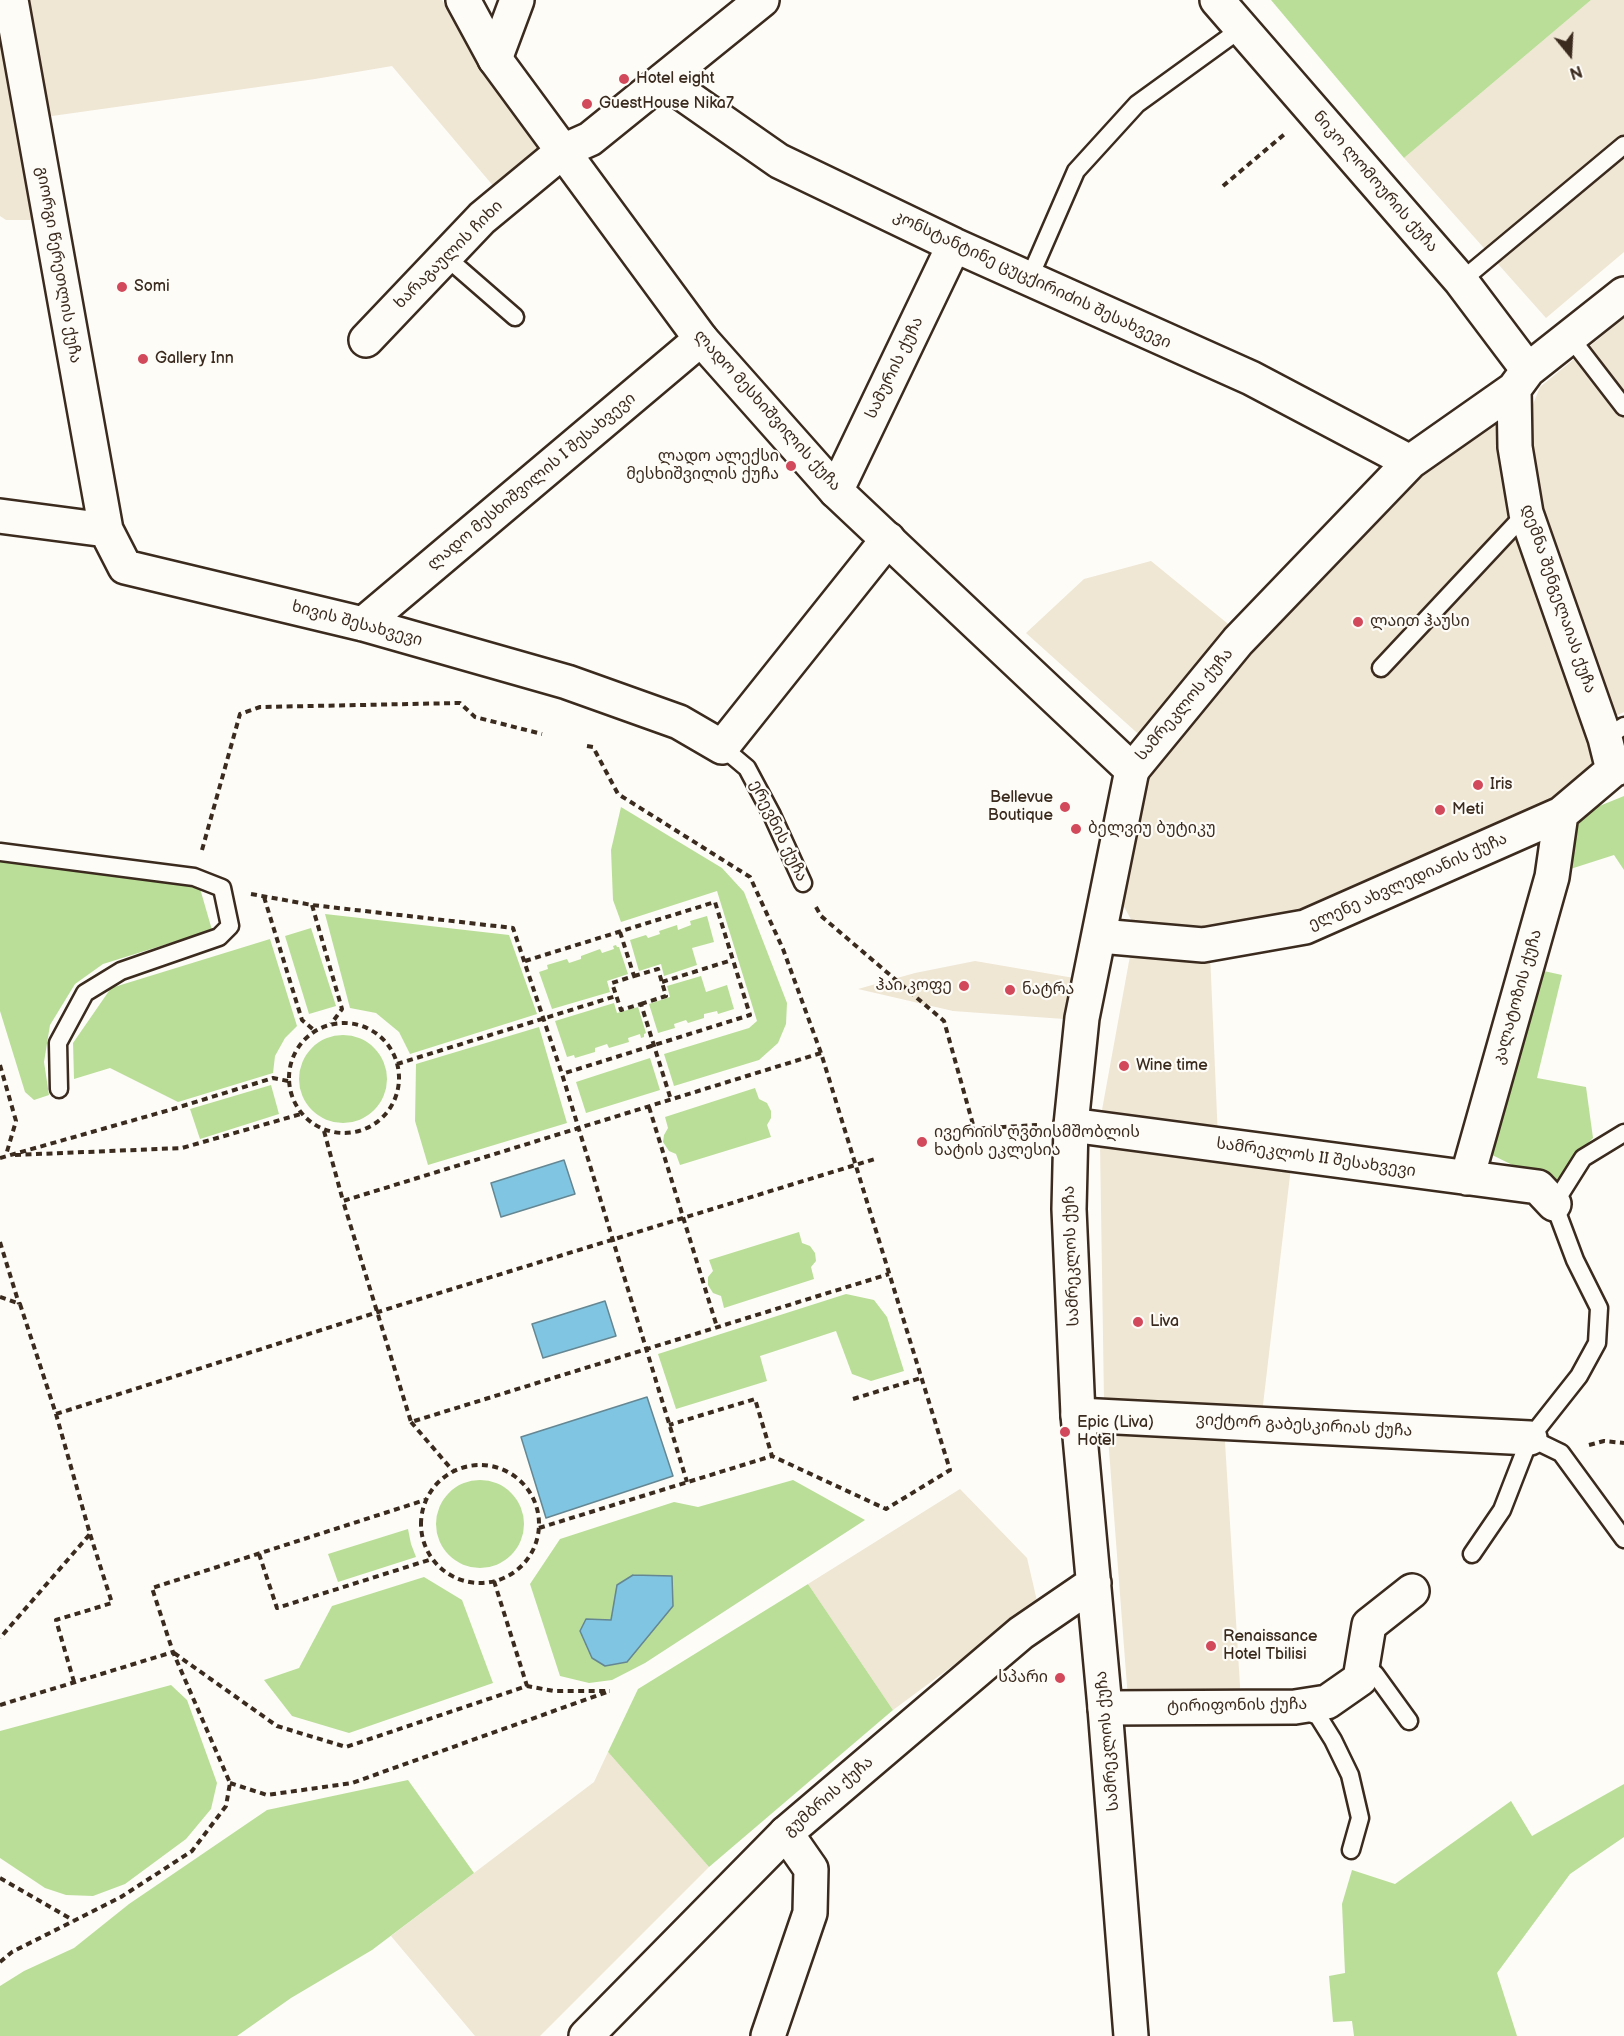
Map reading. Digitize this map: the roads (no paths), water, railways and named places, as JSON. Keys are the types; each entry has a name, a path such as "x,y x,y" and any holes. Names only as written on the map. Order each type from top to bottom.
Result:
{"street":[{"name":"გიორგი წერეთლის ქუჩა","path":"11,0 106,530"},
{"name":"ლადო მესხიშვილის ქუჩა","path":"464,0 495,59 701,339 836,491 1132,770"},
{"path":"495,59 517,0"},
{"name":"ხარაგაულის ჩიხი","path":"366,340 482,218 563,151 590,139 762,0"},
{"name":"ნიკო ლომოურის ქუჩა","path":"1217,0 1461,281 1521,379"},
{"name":"კონსტანტინე ცუცქირიძის შესახვევი","path":"663,80 779,161 954,245 1251,378 1410,462"},
{"name":"სამურის ქუჩა","path":"836,491 954,245"},
{"name":"სამრეკლოს ქუჩა","path":"1131,2036 1106,1708 1078,1415 1069,1209 1071,1125 1082,1018 1132,770 1238,641 1410,462 1521,379 1624,294"},
{"name":"ლადო მესხიშვილის I შესახვევი","path":"363,624 701,339"},
{"name":"დემნა შენგელაიას ქუჩა","path":"1521,379 1515,447 1527,513 1614,732 1618,768"},
{"path":"0,516 106,530"},
{"name":"ხივის შესახვევი","path":"106,530 125,567 363,624 567,682 679,722 722,747"},
{"path":"722,747 888,539"},
{"name":"ელენე ახვლედიანის ქუჩა","path":"1100,936 1203,945 1305,927 1561,814 1618,768"},
{"name":"კალატოზის ქუჩა","path":"1467,1178 1552,877 1561,814"},
{"name":"სამრეკლოს II შესახვევი","path":"1071,1125 1538,1187 1554,1204"},
{"name":"ვიქტორ გაბესკირიას ქუჩა","path":"1078,1415 1530,1438"},
{"name":"გუმბრის ქუჩა","path":"586,2036 786,1833 1021,1633 1094,1582"},
{"path":"1360,1679 1369,1625 1412,1591"},
{"name":"ტირიფონის ქუჩა","path":"1106,1708 1295,1707 1327,1702 1360,1679"},
{"path":"768,2036 810,1913 810,1869 786,1833"}],"lane":[{"path":"1029,279 1076,171 1137,104 1242,28"},
{"path":"1461,281 1624,145"},
{"path":"446,256 515,317"},
{"path":"1570,337 1624,407"},
{"path":"1381,668 1527,513"},
{"name":"ერევნის ქუჩა","path":"722,747 747,768 803,883"},
{"path":"0,852 194,877 222,888 230,926 219,938 121,971 85,993 57,1043 59,1089"},
{"path":"1472,1554 1502,1510 1530,1438 1579,1376 1597,1343 1599,1308 1575,1260 1554,1204 1583,1158 1624,1133"},
{"path":"1530,1438 1561,1453 1624,1539"},
{"path":"1360,1679 1375,1674 1410,1721"},
{"path":"1295,1707 1318,1716 1350,1775 1360,1818 1351,1850"}],"water":[{"path":"564,1160 575,1194 501,1217 491,1183"},
{"path":"605,1301 616,1336 543,1358 532,1324"},
{"path":"647,1397 673,1476 546,1518 521,1437"},
{"path":"633,1575 672,1576 673,1606 627,1662 605,1666 592,1658 580,1631 586,1619 611,1620 617,1585"}],"place":[{"name":"Hotel eight","path":"624,79"},
{"name":"GuestHouse Nika7","path":"587,104"},
{"name":"Somi","path":"122,287"},
{"name":"Gallery Inn","path":"143,359"},
{"name":"ლადო ალექსი მესხიშვილის ქუჩა","path":"791,466"},
{"name":"ლაით ჰაუსი","path":"1358,622"},
{"name":"Iris","path":"1478,785"},
{"name":"Bellevue Boutique","path":"1065,807"},
{"name":"Meti","path":"1440,810"},
{"name":"ბელვიუ ბუტიკუ","path":"1076,829"},
{"name":"ჰაი კოფე","path":"964,986"},
{"name":"ნატრა","path":"1010,990"},
{"name":"Wine time","path":"1124,1066"},
{"name":"ივერიის ღვთისმშობლის ხატის ეკლესია","path":"922,1142"},
{"name":"Liva","path":"1138,1322"},
{"name":"Epic (Liva) Hotel","path":"1065,1432"},
{"name":"Renaissance Hotel Tbilisi","path":"1211,1646"},
{"name":"სპარი","path":"1060,1678"}]}
